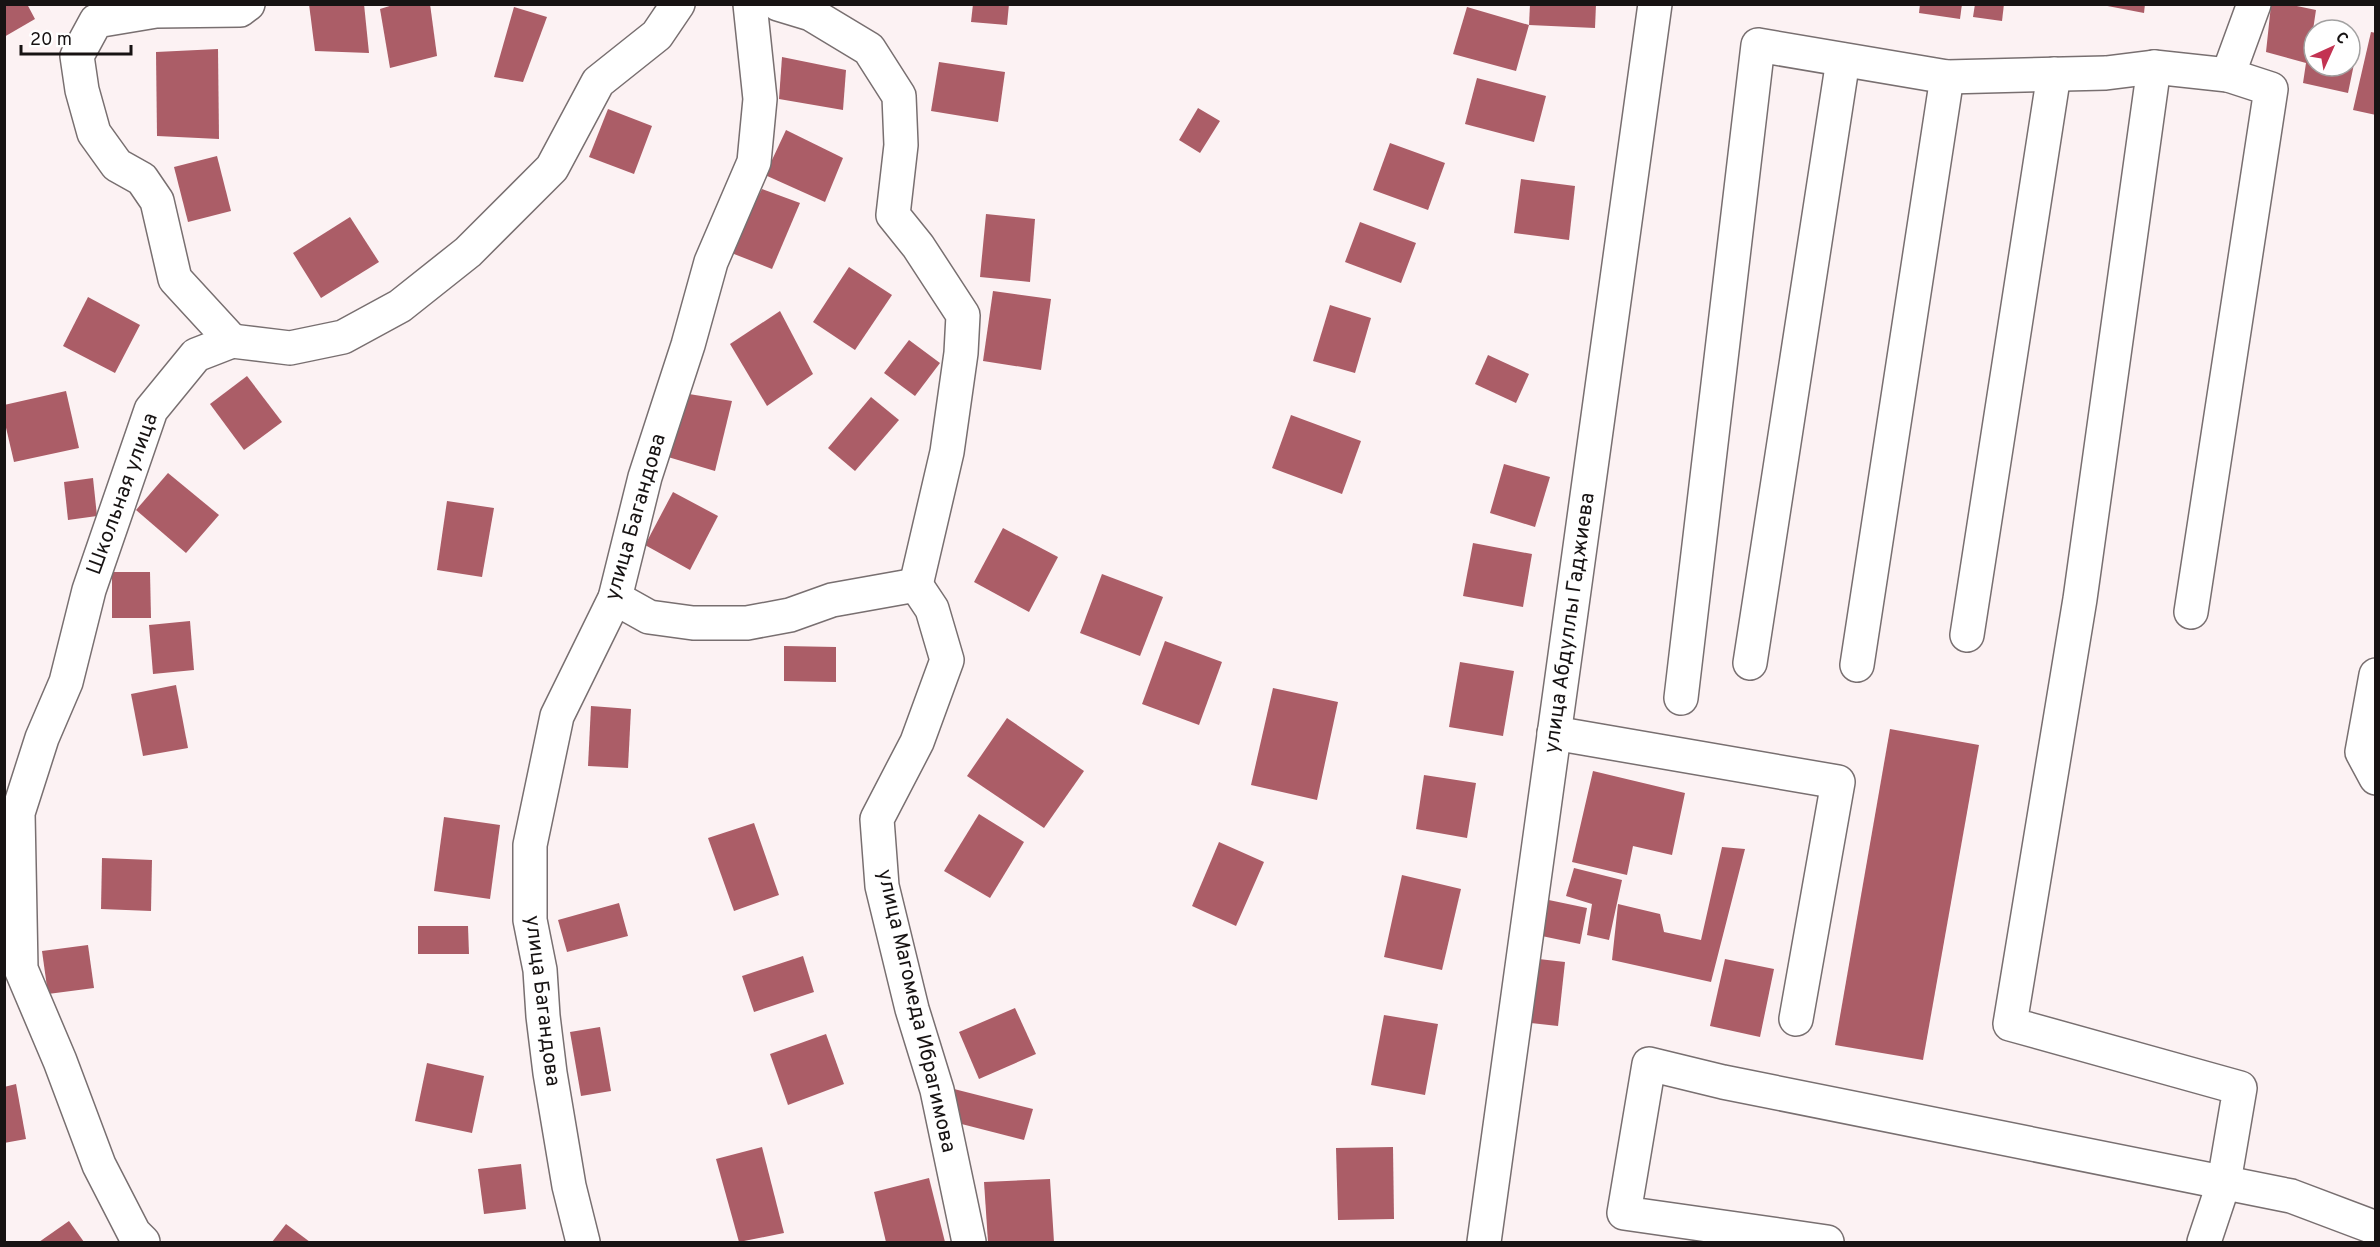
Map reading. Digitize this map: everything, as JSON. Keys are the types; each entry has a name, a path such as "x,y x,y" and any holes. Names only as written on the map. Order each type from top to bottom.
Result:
{"street":[{"path":"248,4 240,10 156,11 96,21 77,56 82,90 94,133 117,165 142,179 157,201 175,279 232,341 290,348 344,337 400,306 468,252 552,168 598,82 657,36 678,4"},
{"name":"улица Багандова","path":"583,1242 569,1186 550,1073 540,970 530,920 530,845 557,716 615,598 645,477 688,345 711,262 754,162 760,99 750,4"},
{"path":"615,598 649,617 693,623 747,623 790,615 832,600 916,585 947,452 961,353 963,315 918,246 892,215 901,145 899,96 869,49 811,14 778,4"},
{"name":"улица Абдуллы Гаджиева","path":"1485,1242 1655,4"},
{"path":"2228,75 2254,4"},
{"path":"1681,698 1758,45 1947,77 2106,73 2154,67 2228,75 2271,88 2191,612"},
{"path":"1750,663 1843,60"},
{"path":"2154,67 2080,599 2010,1024 2240,1089 2224,1182 2204,1242"},
{"path":"1967,635 2054,74"},
{"path":"1857,665 1947,77"},
{"name":"Школьная улица","path":"13,975 18,813 42,738 66,682 89,590 151,410 196,355 232,341"},
{"name":"улица Магомеда Ибрагимова","path":"916,585 932,609 947,660 917,742 877,819 882,886 912,1009 937,1090 969,1242"},
{"path":"2376,675 2362,752 2376,778"},
{"path":"1554,733 1838,782 1796,1019"},
{"path":"13,975 60,1061 99,1165 134,1233 143,1242"},
{"path":"1827,1242 1624,1213 1649,1064 1734,1084 2291,1196 2376,1228"}],"building":[{"path":"4,4 27,4 35,19 4,37"},
{"path":"309,4 364,4 369,53 315,51"},
{"path":"396,4 430,4 437,56 390,68 380,9"},
{"path":"973,4 1009,4 1007,25 971,22"},
{"path":"1530,4 1596,4 1595,28 1529,25"},
{"path":"1920,4 1962,4 1960,19 1919,13"},
{"path":"1975,4 2004,4 2002,21 1973,17"},
{"path":"2097,4 2145,4 2144,13"},
{"path":"2271,5 2292,5 2316,10 2315,18 2302,18 2302,62 2266,52"},
{"path":"514,7 547,17 523,82 494,77"},
{"path":"1467,7 1529,25 1516,71 1453,54"},
{"path":"2371,32 2376,33 2376,115 2353,110"},
{"path":"218,49 219,139 157,136 156,52"},
{"path":"782,57 846,70 843,110 779,99"},
{"path":"939,62 1005,72 998,122 931,111"},
{"path":"1477,78 1546,96 1534,142 1465,124"},
{"path":"2304,78 2351,78 2348,93 2303,83"},
{"path":"1198,108 1220,121 1200,153 1179,140"},
{"path":"608,109 652,126 634,174 589,157"},
{"path":"786,130 843,158 825,202 765,175"},
{"path":"1390,143 1445,163 1428,210 1373,190"},
{"path":"217,156 231,211 188,222 174,167"},
{"path":"1521,179 1575,186 1569,240 1514,233"},
{"path":"762,189 800,203 772,269 729,252"},
{"path":"986,214 1035,219 1030,282 980,277"},
{"path":"350,217 379,262 321,298 293,253"},
{"path":"1360,222 1416,243 1401,283 1345,262"},
{"path":"849,267 892,295 855,350 813,322"},
{"path":"993,291 1051,299 1041,370 983,361"},
{"path":"88,297 140,325 115,373 63,346"},
{"path":"1330,305 1371,318 1355,373 1313,361"},
{"path":"780,311 813,374 767,406 730,344"},
{"path":"909,340 940,363 915,396 884,373"},
{"path":"1488,355 1529,374 1516,403 1475,384"},
{"path":"247,376 282,422 244,450 210,404"},
{"path":"66,391 79,448 14,462 4,419 4,405"},
{"path":"689,394 732,401 715,471 668,457"},
{"path":"871,397 899,420 855,471 828,448"},
{"path":"1291,415 1361,441 1342,494 1272,468"},
{"path":"1504,464 1550,477 1535,527 1490,513"},
{"path":"168,473 219,515 186,553 136,510"},
{"path":"93,478 97,516 68,520 64,482"},
{"path":"673,492 718,516 690,570 645,545"},
{"path":"447,501 494,508 482,577 437,570"},
{"path":"1003,528 1058,557 1029,612 974,582"},
{"path":"1473,543 1532,554 1523,607 1463,596"},
{"path":"112,572 150,572 151,618 112,618"},
{"path":"1102,574 1163,597 1140,656 1080,633"},
{"path":"190,621 194,670 153,674 149,625"},
{"path":"1165,641 1222,662 1199,725 1142,704"},
{"path":"784,646 836,647 836,682 784,681"},
{"path":"1460,662 1514,671 1503,736 1449,727"},
{"path":"176,685 188,748 143,756 131,694"},
{"path":"1273,688 1338,702 1317,800 1251,785"},
{"path":"591,706 631,709 628,768 588,766"},
{"path":"1007,718 1084,771 1044,828 967,776"},
{"path":"1890,729 1979,745 1923,1060 1835,1045"},
{"path":"1593,771 1685,793 1672,855 1633,846 1627,875 1572,862"},
{"path":"1424,775 1476,783 1467,838 1416,829"},
{"path":"979,814 1024,842 990,898 944,871"},
{"path":"444,817 500,825 490,899 434,891"},
{"path":"754,823 779,895 734,911 708,838"},
{"path":"1219,842 1264,862 1236,926 1192,906"},
{"path":"1722,847 1745,849 1711,982 1612,960 1618,904 1660,914 1664,932 1701,940"},
{"path":"102,858 152,860 151,911 101,909"},
{"path":"1574,868 1622,880 1609,940 1587,935 1592,904 1566,896"},
{"path":"1402,875 1461,889 1442,970 1384,957"},
{"path":"1544,899 1587,908 1580,944 1537,935"},
{"path":"619,903 628,936 567,952 558,920"},
{"path":"418,926 468,926 469,954 418,954"},
{"path":"88,945 94,988 48,994 42,951"},
{"path":"803,956 814,992 754,1012 742,976"},
{"path":"1530,958 1565,962 1558,1026 1522,1022"},
{"path":"1725,959 1774,969 1760,1037 1710,1026"},
{"path":"1015,1008 1036,1054 979,1079 959,1032"},
{"path":"1384,1015 1438,1024 1425,1095 1371,1085"},
{"path":"600,1027 611,1091 581,1096 570,1032"},
{"path":"826,1034 844,1084 788,1105 770,1054"},
{"path":"427,1063 484,1076 472,1133 415,1121"},
{"path":"16,1084 26,1139 4,1143 4,1087"},
{"path":"954,1089 1033,1109 1024,1140 946,1120"},
{"path":"762,1147 784,1233 739,1242 716,1159"},
{"path":"1393,1147 1394,1219 1338,1220 1336,1148"},
{"path":"521,1164 526,1209 484,1214 478,1169"},
{"path":"929,1178 945,1242 886,1242 874,1192"},
{"path":"1050,1179 1054,1242 988,1242 984,1182"},
{"path":"69,1221 84,1242 39,1242"},
{"path":"286,1224 310,1242 272,1242"}]}
